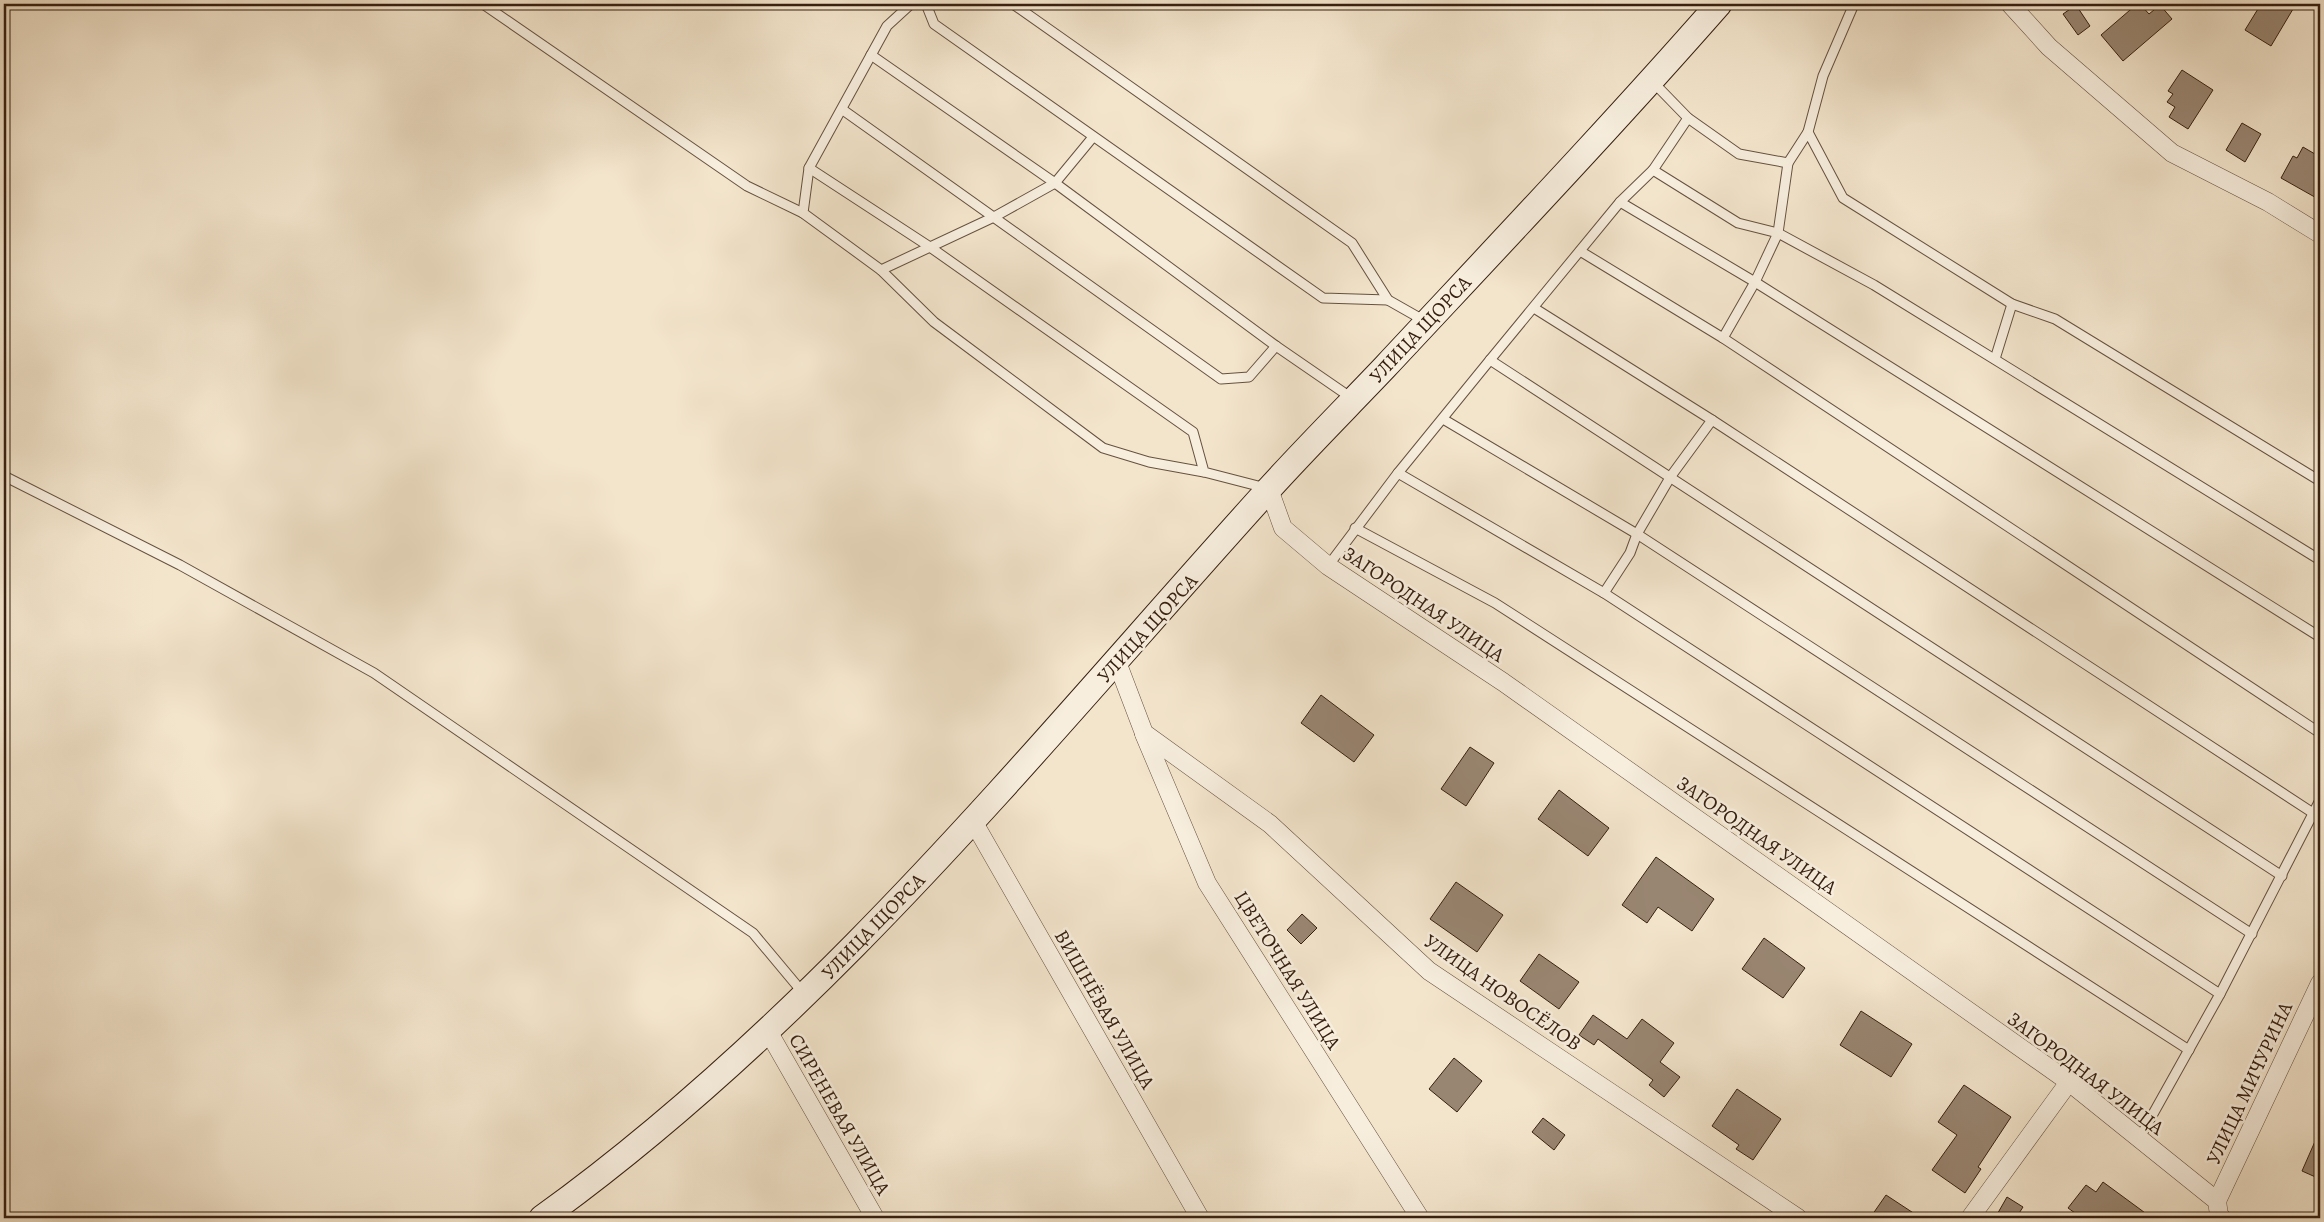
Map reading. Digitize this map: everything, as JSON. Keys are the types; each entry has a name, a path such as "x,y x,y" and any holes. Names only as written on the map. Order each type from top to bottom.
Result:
{"street":[{"name":"УЛИЦА ЩОРСА","path":"546,1217 689,1103 806,996 973,821 1117,662 1269,489 1652,80 1719,4"},
{"path":"2010,4 2049,47 2172,153 2268,202 2320,234"},
{"name":"ЗАГОРОДНАЯ УЛИЦА","path":"1269,489 1283,528 1328,566 1511,688 2069,1082 2217,1201"},
{"path":"1117,662 1144,733"},
{"name":"ЦВЕТОЧНАЯ УЛИЦА","path":"1144,733 1207,883 1420,1218"},
{"name":"УЛИЦА НОВОСЁЛОВ","path":"1144,733 1270,824 1429,971 1798,1218"},
{"name":"ВИШНЁВАЯ УЛИЦА","path":"973,821 1200,1218"},
{"name":"УЛИЦА МИЧУРИНА","path":"2217,1201 2318,992"},
{"name":"СИРЕНЕВАЯ УЛИЦА","path":"768,1031 875,1218"},
{"path":"1970,1218 2069,1082"},
{"path":"2217,1201 2218,1215 2222,1218"}],"lane":[{"path":"483,4 747,186 803,213 881,270 934,322 1103,448 1149,462 1204,472 1269,489"},
{"path":"803,213 809,168 887,26 911,4"},
{"path":"926,4 934,24 1323,298 1388,300 1427,322"},
{"path":"1013,4 1352,243 1388,300"},
{"path":"1723,338 1755,282 1778,233 1788,163 1808,132 1823,76 1854,4"},
{"path":"871,55 1055,183 1276,346 1354,399"},
{"path":"1652,80 1688,118 1739,154 1788,163"},
{"path":"842,110 1221,379 1249,378 1276,346"},
{"path":"1328,566 1398,473 1490,360 1620,202 1652,170 1688,118"},
{"path":"1808,132 1843,198 2012,304 2054,319 2320,481"},
{"path":"881,270 994,217 1055,183 1093,137"},
{"path":"809,168 930,247 1193,432 1204,472"},
{"path":"1652,170 1738,223 1778,233 1874,285 2320,560"},
{"path":"1620,202 1755,282 2320,638"},
{"path":"1580,251 1723,338 2320,733"},
{"path":"1995,359 2012,304"},
{"path":"1534,308 1712,420 2313,813"},
{"path":"1490,360 1671,476 2282,876"},
{"path":"1443,419 1636,534 2252,934"},
{"path":"1604,593 1630,553 1636,534 1671,476 1712,420"},
{"path":"1398,473 1604,593 2220,994"},
{"path":"4,476 180,565 374,673 753,933 806,996"},
{"path":"1355,528 1495,603 2189,1050"},
{"path":"2139,1139 2220,994 2320,800"}],"building":[{"path":"2137,4 2140,4 2149,14 2160,5 2172,19 2123,61 2101,35"},
{"path":"2261,4 2296,4 2271,46 2245,30"},
{"path":"2076,5 2090,26 2078,35 2063,14"},
{"path":"2182,70 2213,90 2188,129 2169,117 2175,107 2167,102 2173,94 2168,91"},
{"path":"2242,123 2261,134 2245,162 2226,150"},
{"path":"2303,147 2320,157 2320,200 2281,178 2293,156 2297,158"},
{"path":"1321,695 1374,735 1354,762 1301,723"},
{"path":"1470,747 1494,763 1466,806 1441,789"},
{"path":"1559,790 1609,828 1588,856 1538,819"},
{"path":"1656,857 1714,899 1692,931 1658,907 1647,923 1622,905"},
{"path":"1456,882 1503,915 1477,952 1430,919"},
{"path":"1302,914 1317,928 1301,944 1287,930"},
{"path":"1764,938 1805,968 1783,998 1742,969"},
{"path":"1539,954 1579,982 1559,1009 1520,981"},
{"path":"1861,1011 1912,1044 1891,1077 1840,1045"},
{"path":"1593,1015 1627,1039 1642,1019 1674,1043 1660,1062 1680,1077 1664,1097 1649,1085 1653,1080 1598,1039 1594,1045 1579,1035"},
{"path":"1454,1058 1482,1081 1457,1112 1429,1089"},
{"path":"1964,1085 2011,1117 1978,1167 1981,1169 1965,1193 1932,1170 1957,1135 1938,1122"},
{"path":"1737,1089 1781,1119 1753,1160 1736,1149 1739,1145 1712,1126"},
{"path":"1543,1118 1565,1135 1554,1150 1532,1132"},
{"path":"2320,1130 2320,1179 2302,1171"},
{"path":"2103,1182 2152,1218 2082,1218 2068,1208 2086,1185 2096,1192"},
{"path":"1886,1195 1921,1218 1870,1218"},
{"path":"2007,1197 2023,1207 2016,1218 1995,1218"}]}
